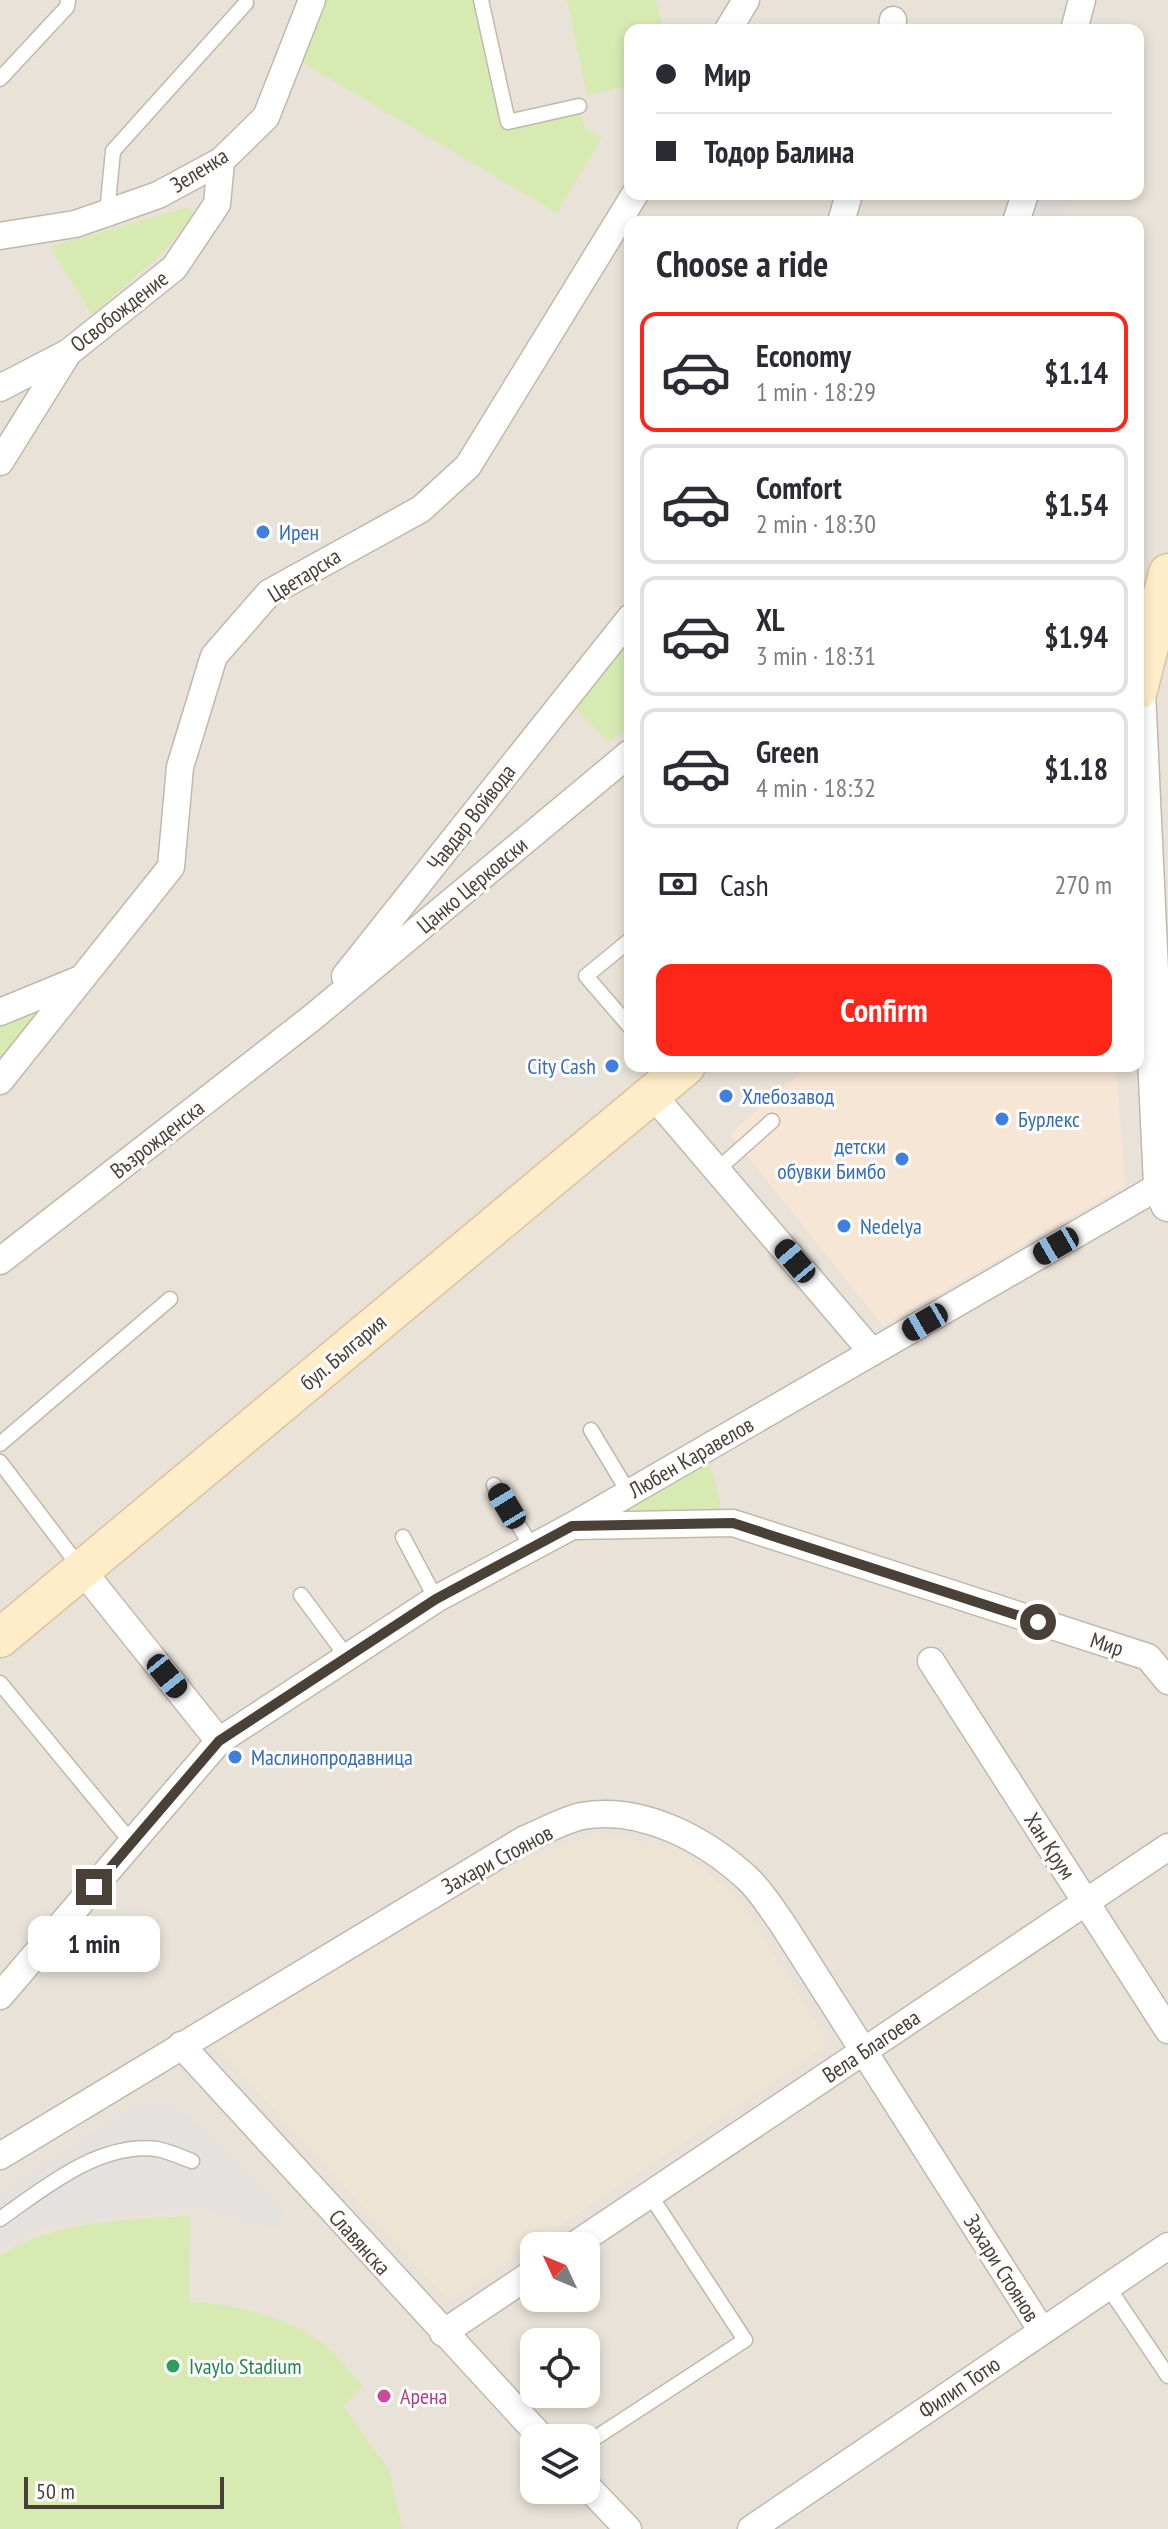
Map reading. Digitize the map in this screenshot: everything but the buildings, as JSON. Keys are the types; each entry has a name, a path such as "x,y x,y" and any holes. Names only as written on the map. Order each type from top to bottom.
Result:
{"main road":[{"path":"1144,667 1168,573"},
{"path":"1144,684 1168,661"},
{"name":"бул. България","path":"0,1638 669,1075"}],"street":[{"name":"Зеленка","path":"0,236 75,224 158,195 221,161 266,117 312,0"},
{"path":"732,24 746,0"},
{"path":"1076,24 1082,0"},
{"name":"Освобождение","path":"0,388 69,352 174,268 217,204 221,161"},
{"name":"Цветарска","path":"0,1081 171,867 180,767 214,656 269,593 421,509 468,466 631,200"},
{"path":"0,462 69,352"},
{"name":"Чавдар Войвода","path":"313,1017 624,626"},
{"name":"Цанко Церковски","path":"313,1017 624,758"},
{"path":"1144,797 1166,1190"},
{"path":"0,1012 82,978"},
{"name":"Възрожденска","path":"0,1261 313,1017"},
{"path":"669,1075 717,1170 872,1352"},
{"name":"Любен Каравелов","path":"0,1996 219,1741 436,1599 572,1526 872,1352 1166,1190"},
{"name":"Мир","path":"572,1526 733,1523 1148,1657 1168,1681"},
{"path":"82,1570 219,1741"},
{"name":"Хан Крум","path":"931,1661 1168,2030"},
{"name":"Захари Стоянов","path":"0,2156 525,1839 582,1816 620,1815 657,1822 682,1834 722,1857 751,1881 865,2050 1042,2331"},
{"name":"Вела Благоева","path":"594,2232 1168,1847"},
{"name":"Славянска","path":"181,2045 529,2424"},
{"name":"Филип Тотю","path":"751,2529 1168,2246"},
{"path":"443,2333 520,2281"},
{"path":"600,2500 628,2529"}],"lane":[{"path":"0,79 67,7 68,0"},
{"path":"481,0 508,122 579,106"},
{"path":"107,213 113,151 246,3"},
{"path":"624,945 586,976 624,1020"},
{"path":"717,1170 772,1121"},
{"path":"0,1444 170,1299"},
{"path":"591,1430 629,1493"},
{"path":"0,1462 82,1570"},
{"path":"494,1485 532,1547"},
{"path":"403,1537 436,1599"},
{"path":"301,1595 347,1657"},
{"path":"0,1683 132,1843"},
{"path":"0,2219 60,2177 121,2150 158,2149 192,2161"},
{"path":"600,2435 745,2340 650,2195"},
{"path":"1108,2287 1168,2376"}],"shaded area":[{"path":"0,0 1168,0 1168,2529 0,2529"},
{"path":"1036,200 1068,200 1063,216 1031,216"},
{"path":"801,1072 1116,1072 1125,1186 883,1326 730,1134"},
{"path":"601,1834 679,1848 741,1902 829,2044 551,2232 520,2232 520,2253 449,2301 213,2043 522,1860"},
{"path":"164,2104 185,2113 283,2208 278,2228 192,2206 42,2226 0,2247 0,2193 135,2106"}],"green space":[{"path":"312,0 481,0 508,122 579,106 584,127 602,138 557,213 288,54"},
{"path":"567,0 656,0 662,24 624,24 624,87 587,95"},
{"path":"188,207 193,215 166,249 92,315 50,247"},
{"path":"624,647 624,729 608,743 576,708"},
{"path":"66,991 0,1072 0,1019"},
{"path":"709,1459 723,1515 629,1509"},
{"name":"Ivaylo Stadium","path":"190,2216 189,2301 263,2314 298,2328 338,2358 363,2386 343,2406 390,2472 402,2529 0,2529 0,2256 43,2235 67,2229 117,2221"}],"place":[{"name":"Ирен","path":"263,532"},
{"name":"City Cash","path":"612,1066"},
{"name":"Хлебозавод","path":"726,1096"},
{"name":"Бурлекс","path":"1002,1119"},
{"name":"детски обувки Бимбо","path":"902,1159"},
{"name":"Nedelya","path":"844,1226"},
{"name":"Маслинопродавница","path":"235,1757"},
{"name":"Ivaylo Stadium","path":"173,2366"},
{"name":"Арена","path":"384,2396"}],"route":[{"path":"94,1887 219,1741 436,1599 572,1526 733,1523 1038,1622"}]}
